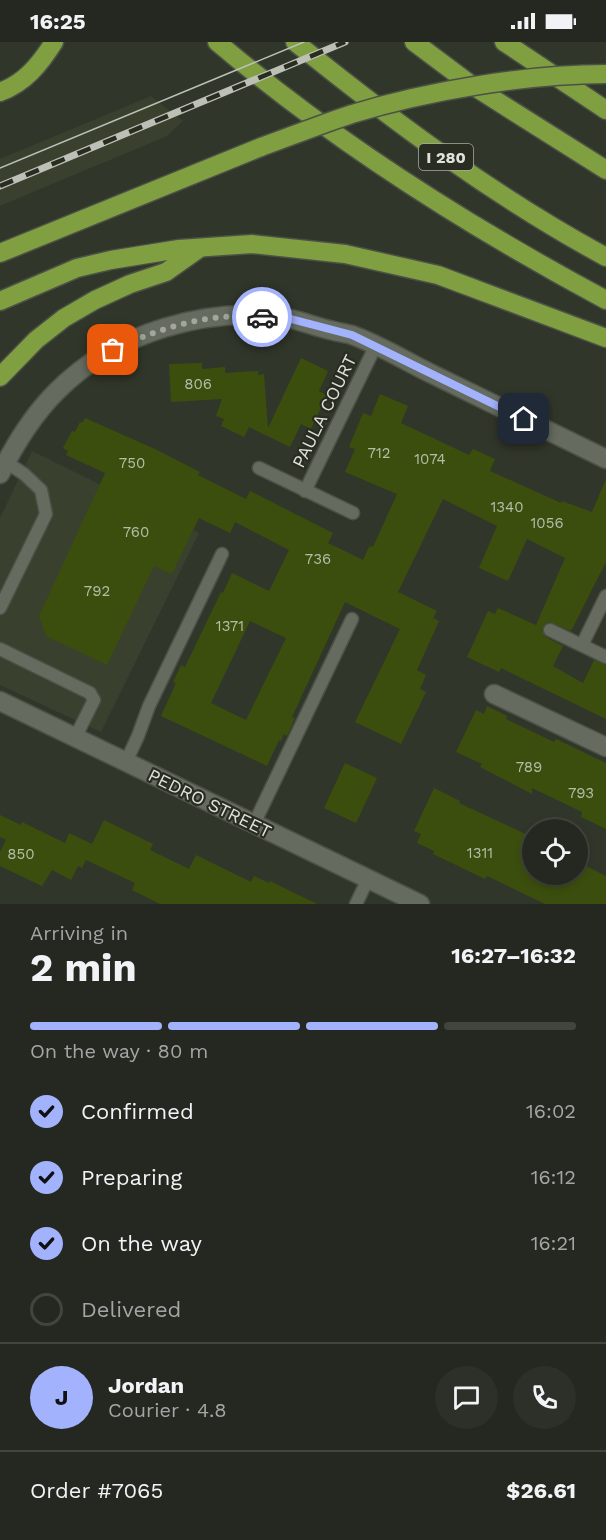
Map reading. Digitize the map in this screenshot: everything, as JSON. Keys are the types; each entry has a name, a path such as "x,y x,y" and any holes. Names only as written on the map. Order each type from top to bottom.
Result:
{"highway":[{"path":"0,92 26,78 44,58 54,42"},
{"path":"217,42 281,94 387,171 490,237 606,300"},
{"name":"I 280","path":"295,42 427,144 498,192 606,257"},
{"path":"414,42 470,84 606,170"},
{"path":"504,42 606,110"},
{"path":"0,254 261,147 353,114 433,94 512,81 606,75"},
{"path":"0,301 77,268 122,258 202,247 252,244 345,254 438,275 606,338"},
{"path":"0,377 36,340 64,318 95,300 130,284 166,272 202,247"}],"street":[{"path":"3,468 12,449 34,416 56,392 87,365 146,334 215,317 253,316 291,319 352,335 606,459"},
{"path":"494,694 606,747"},
{"name":"PEDRO STREET","path":"0,701 420,904"}],"lane":[{"name":"PAULA COURT","path":"305,490 375,346"},
{"path":"0,608 46,514 41,490 24,474 3,468"},
{"name":"PAULA COURT","path":"259,468 353,513"},
{"path":"126,762 149,706 222,554"},
{"path":"582,645 606,596"},
{"path":"254,825 352,620"},
{"path":"550,630 606,657"},
{"path":"0,649 90,693 94,700 75,738"},
{"path":"356,904 368,879"}],"shaded area":[{"path":"151,96 183,121 167,136 0,206 0,159"},
{"path":"32,451 199,533 101,732 0,685 0,518"}],"building":[{"path":"301,358 328,371 319,391 327,395 311,429 301,424 290,447 249,427 244,437 221,426 224,419 216,416 222,399 171,402 169,364 202,363 202,369 225,367 225,373 258,371 258,375 264,374 268,428"},
{"path":"380,394 408,406 401,423 469,455 473,449 495,459 490,471 561,503 562,501 592,512 606,479 606,562 571,631 550,622 545,624 542,630 546,637 563,646 553,666 583,683 594,660 606,665 606,719 501,668 499,672 467,657 488,611 495,614 498,608 536,625 565,558 527,539 508,581 479,568 497,526 443,499 398,592 437,611 433,618 439,621 417,670 426,675 420,689 426,692 401,744 355,722 400,629 345,602 292,717 295,718 287,736 284,734 281,741 279,740 267,766 161,716 176,683 173,682 181,665 185,667 232,573 269,591 289,550 235,522 230,533 199,518 172,574 154,566 107,665 46,636 39,616 105,473 66,455 68,451 63,448 72,431 75,432 85,418 155,449 200,472 198,475 246,499 250,491 333,533 328,543 363,560 370,546 373,547 397,494 345,472 355,449 349,447 363,413 371,416","holes":["250,621 286,638 246,720 211,703"]},
{"path":"487,706 507,716 506,719 554,742 556,739 606,763 606,829 581,817 582,812 532,788 532,794 480,767 482,764 456,752 476,710 484,714"},
{"path":"345,763 377,778 356,823 324,808"},
{"path":"434,788 460,801 459,803 522,832 522,885 588,885 588,867 606,876 606,904 545,904 487,876 485,879 433,854 434,851 417,843 421,834 414,831"},
{"path":"0,815 21,825 22,822 65,843 69,833 92,844 104,820 153,844 150,850 189,869 196,855 251,882 254,876 269,883 270,881 317,904 160,904 132,890 135,883 86,860 82,868 78,866 71,880 52,870 42,886 0,866 0,852 6,840 0,837"}],"tram line":[{"path":"0,168 304,42"}],"railway":[{"path":"0,186 345,42"}],"way so far":[{"path":"113,350 146,334 180,324 215,317 262,317"}],"route":[{"path":"262,317 291,319 352,335 524,419"}]}
